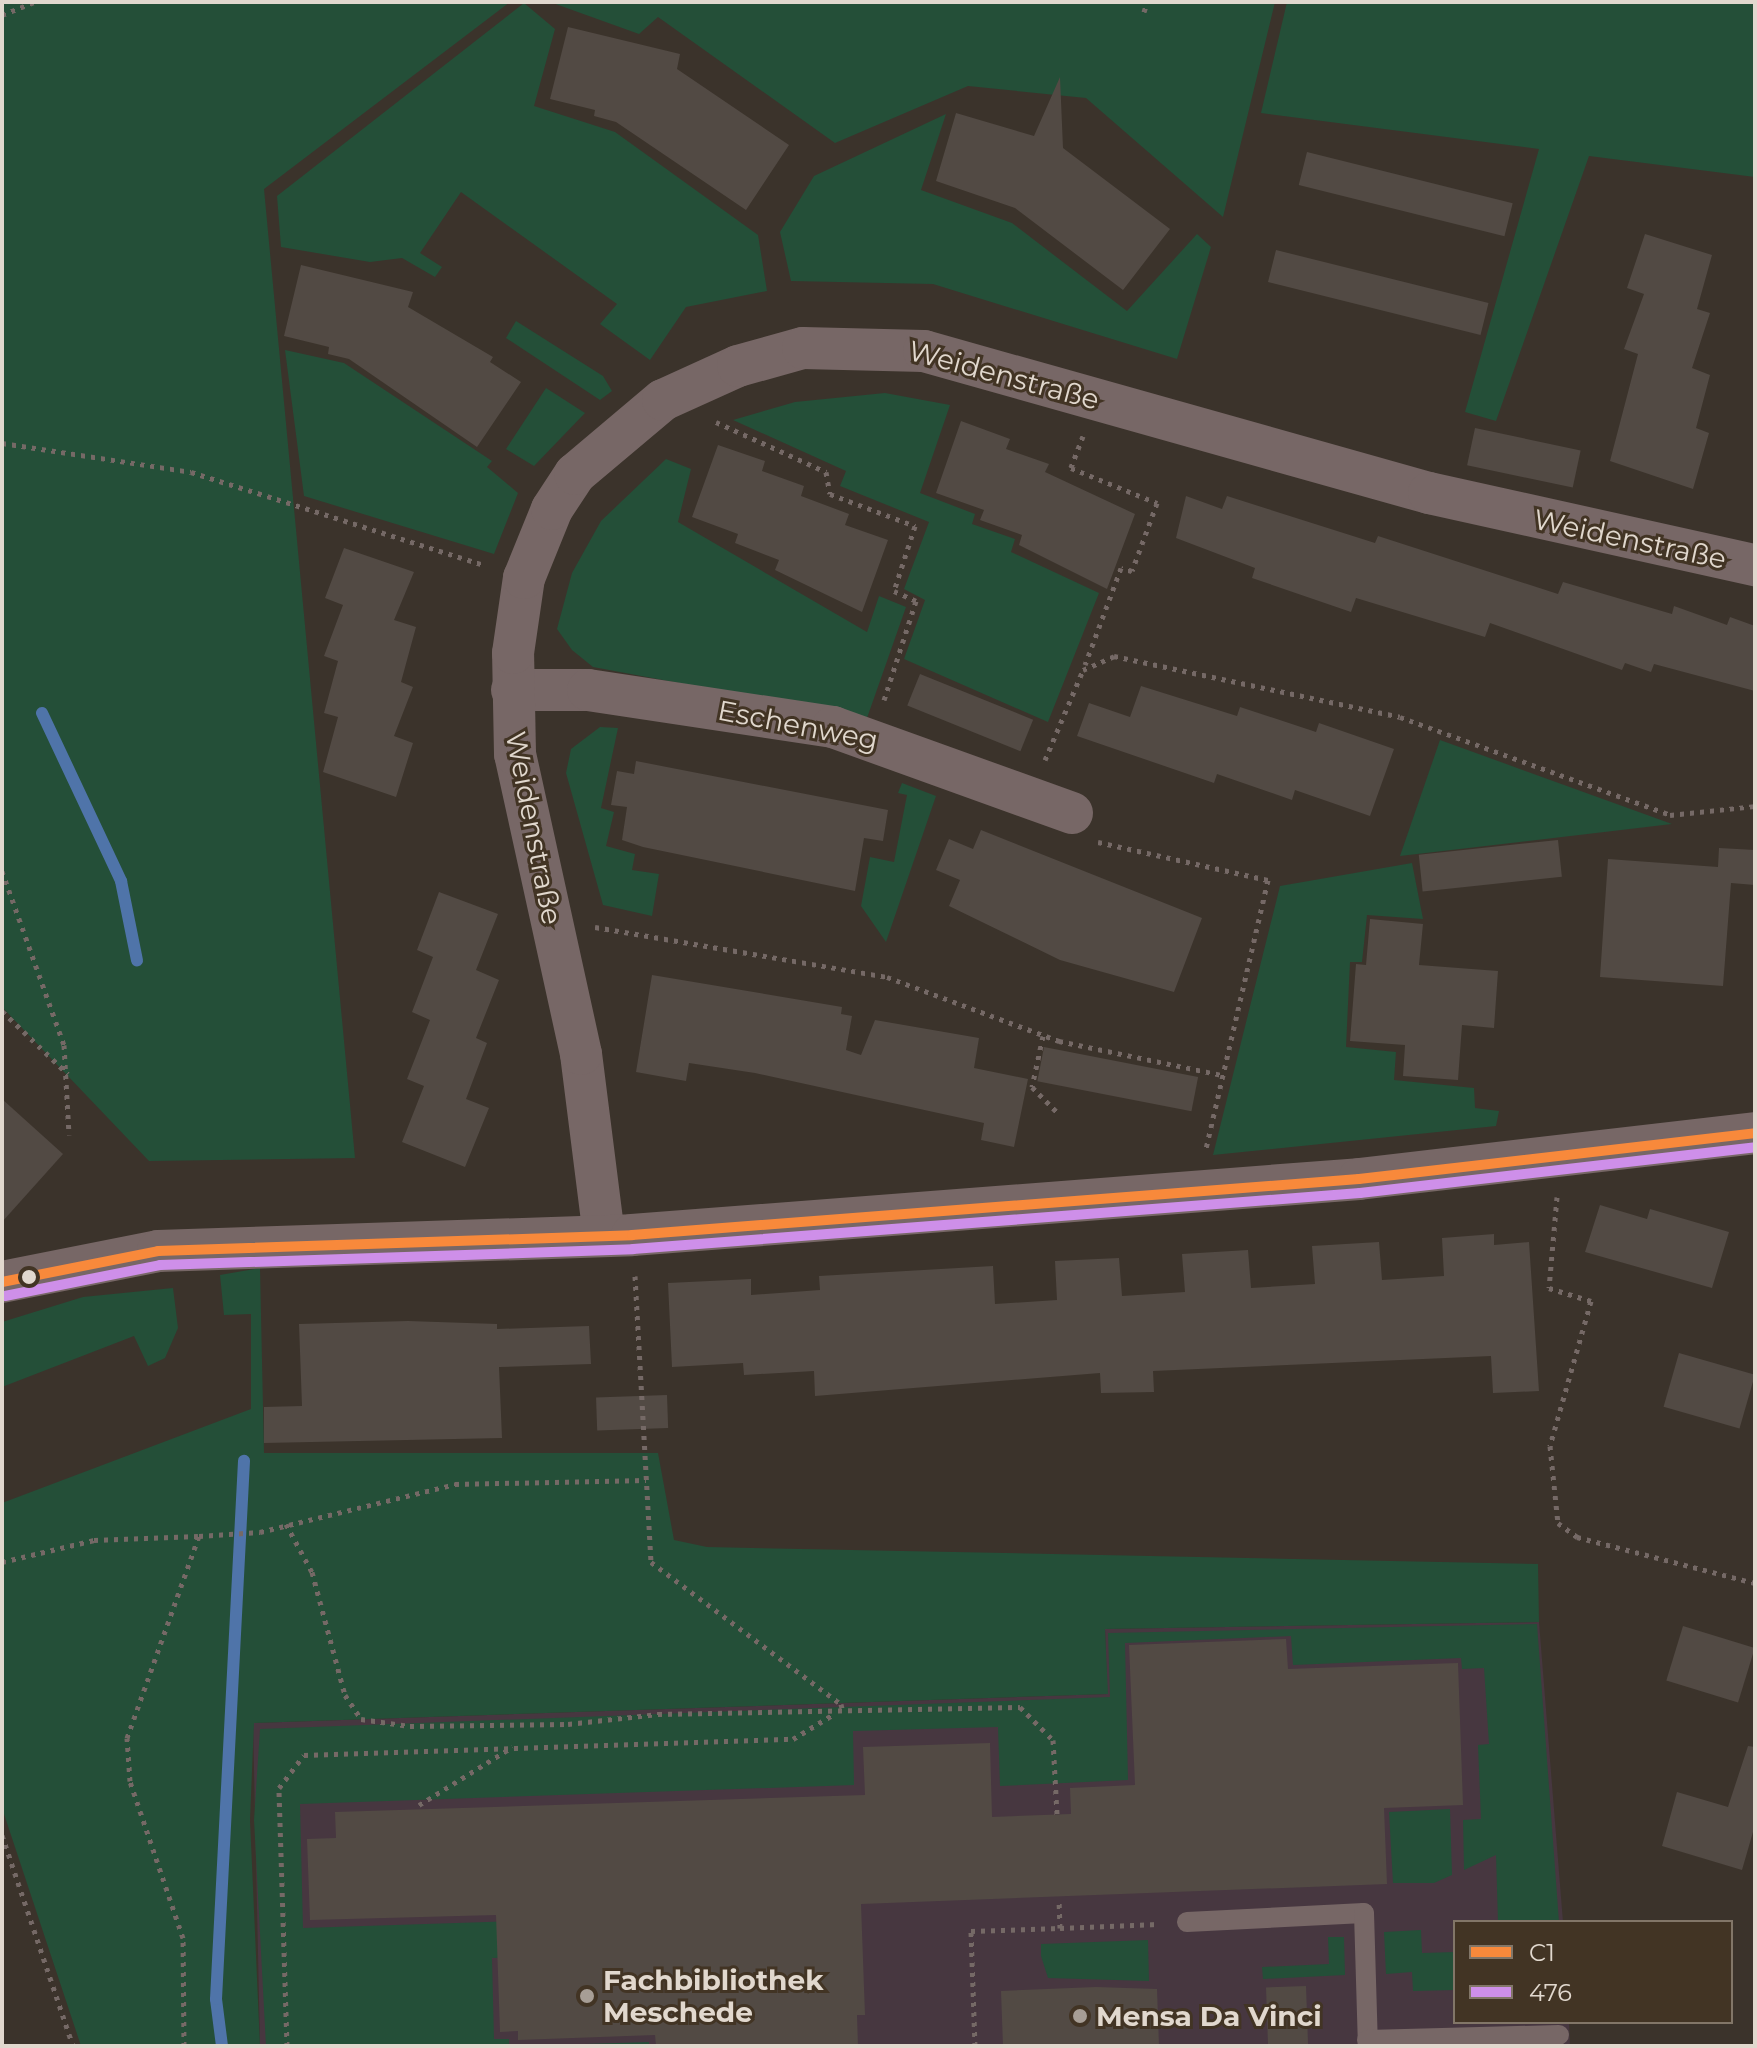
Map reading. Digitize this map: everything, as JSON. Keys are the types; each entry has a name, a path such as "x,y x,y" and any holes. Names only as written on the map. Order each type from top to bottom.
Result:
{"street":[{"name":"Weidenstraße","path":"618,1236 519,778 512,690 524,578 575,474 663,400 756,360 834,344 959,358 1429,493 1755,565"},
{"name":"Eschenweg","path":"512,690 604,692 833,727 901,747 1030,794 1072,813"},
{"path":"2,1282 158,1251 618,1236 1561,1156 1755,1133"}],"lane":[{"path":"1187,1922 1364,1913 1367,2043 1559,2035"}],"path":[{"path":"2,15 34,2"},
{"path":"1144,12 1147,2"},
{"path":"1030,794 1083,670 1121,568 1132,571 1157,503 1071,468 1098,399"},
{"path":"663,400 826,472 830,494 915,526 894,591 916,601 880,698 911,713 901,747"},
{"path":"2,443 191,472 524,578"},
{"path":"1083,670 1097,658 1128,657 1322,696 1670,815 1755,806"},
{"path":"1072,813 1103,846 1268,880 1202,1162"},
{"path":"2,871 51,1001 69,1075 69,1135"},
{"path":"588,927 887,977 1043,1036 1222,1075"},
{"path":"2,1011 69,1075"},
{"path":"1043,1036 1032,1087 1058,1113"},
{"path":"1561,1156 1549,1288 1591,1301 1550,1446 1558,1523 1577,1537 1755,1583"},
{"path":"618,1236 646,1480 651,1562 841,1704 843,1713"},
{"path":"2,1562 94,1540 219,1538 260,1532 455,1484 646,1480"},
{"path":"286,1524 312,1572 345,1695 361,1719 410,1726 1020,1707 1053,1740 1057,1815"},
{"path":"184,2046 183,1938 130,1781 127,1738 155,1640 199,1536"},
{"path":"287,2046 277,1820 279,1788 291,1763 320,1751 793,1739 835,1713"},
{"path":"419,1805 513,1746"},
{"path":"2,1835 73,2046"},
{"path":"1059,1903 1060,1928"},
{"path":"975,2046 971,1931 1187,1922"}],"shaded area":[{"path":"1539,1622 1563,1920 1453,1920 1453,2024 1569,2024 1570,2046 260,2046 253,1723 1107,1694 1105,1629"}],"green space":[{"path":"2,2 510,2 264,189 355,1158 149,1161 2,1007"},
{"path":"550,2 1275,2 1223,217 1086,98 968,86 835,143 658,17 639,34"},
{"path":"1287,2 1755,2 1755,177 1589,156 1496,421 1465,412 1539,149 1261,113"},
{"path":"524,3 555,29 534,106 615,132 758,235 767,291 686,307 650,360 600,324 617,304 461,192 420,253 442,267 435,277 402,258 370,262 281,247 277,196"},
{"path":"946,114 921,190 1012,223 1127,311 1197,234 1211,247 1177,359 933,284 791,281 780,232 814,176"},
{"path":"516,321 603,376 612,391 600,400 506,338"},
{"path":"285,350 344,363 492,461 487,467 518,493 494,554 304,496"},
{"path":"546,388 585,413 534,466 506,449"},
{"path":"885,393 950,405 920,493 975,514 972,524 1015,539 1011,552 1099,593 1048,722 904,659 925,600 904,589 929,522 840,486 846,471 733,420 795,402"},
{"path":"666,459 691,469 678,522 867,632 879,596 906,607 867,718 593,667 572,650 557,629 572,573 601,521"},
{"path":"600,727 618,728 601,808 614,812 606,846 635,854 632,870 659,874 652,916 603,905 566,773 571,749"},
{"path":"1440,740 1672,824 1400,856"},
{"path":"902,783 936,796 886,942 861,906 870,857 894,862 907,795 898,793"},
{"path":"1412,863 1423,919 1367,915 1362,962 1350,962 1346,1047 1396,1052 1394,1080 1474,1088 1475,1108 1499,1111 1496,1126 1213,1155 1280,886"},
{"path":"260,1268 264,1453 658,1453 674,1540 707,1547 1538,1564 1539,1622 1105,1629 1108,1694 254,1723 250,1820 260,2046 81,2046 2,1808 2,1503 251,1409 251,1314 224,1315 220,1275"},
{"path":"173,1288 178,1328 165,1358 148,1366 134,1336 2,1387 2,1322 83,1297"},
{"path":"1537,1624 1559,1920 1498,1920 1496,1855 1464,1870 1463,1820 1481,1819 1478,1745 1489,1744 1484,1668 1462,1669 1461,1658 1293,1665 1291,1636 1125,1643 1128,1780 1000,1786 998,1727 853,1731 854,1785 300,1804 303,1928 644,1917 645,1953 492,1958 494,2039 509,2039 509,2046 266,2046 254,1820 260,1729 1110,1697 1108,1633"},
{"path":"1450,1809 1452,1875 1434,1883 1393,1883 1389,1812"},
{"path":"1421,1930 1422,1953 1453,1952 1453,1990 1413,1991 1412,1972 1386,1974 1384,1932"},
{"path":"1328,1937 1344,1937 1345,1975 1263,1979 1262,1967 1329,1964"},
{"path":"1148,1940 1149,1981 1048,1978 1041,1956 1041,1944"},
{"path":"649,2042 649,2046 522,2046"}],"building":[{"path":"568,27 680,54 677,69 789,145 746,210 616,122 594,116 595,110 550,99"},
{"path":"1060,77 1063,148 1170,229 1123,290 1015,208 936,181 956,113 1034,136"},
{"path":"1307,152 1513,203 1504,236 1299,185"},
{"path":"1645,234 1712,255 1697,309 1710,313 1692,368 1710,375 1696,428 1709,433 1693,489 1610,461 1638,354 1624,349 1644,294 1627,288"},
{"path":"1276,250 1488,303 1481,335 1268,282"},
{"path":"301,265 413,292 408,307 493,357 490,362 521,382 477,447 349,359 328,354 329,347 284,336"},
{"path":"961,421 1010,439 1006,449 1049,464 1045,472 1135,514 1107,589 1019,545 1022,535 980,520 984,510 936,493"},
{"path":"1475,428 1581,450 1573,488 1467,465"},
{"path":"718,445 765,461 762,471 804,486 801,496 849,514 845,525 888,540 862,612 775,570 779,560 735,543 738,534 692,517"},
{"path":"1186,496 1222,509 1227,496 1375,543 1378,536 1558,594 1563,582 1672,614 1674,606 1727,625 1730,617 1755,626 1755,691 1654,664 1651,672 1625,663 1622,670 1490,623 1485,637 1356,598 1351,612 1252,578 1255,568 1176,538"},
{"path":"344,548 414,572 394,620 416,627 401,682 413,687 394,736 413,743 396,797 323,772 338,717 324,713 338,661 324,656 343,605 325,598"},
{"path":"920,674 1033,720 1020,751 907,706"},
{"path":"1141,686 1237,716 1240,707 1316,732 1319,723 1394,749 1370,816 1295,790 1292,800 1217,774 1214,783 1077,736 1089,703 1130,717"},
{"path":"636,761 888,810 883,841 864,838 855,891 643,847 622,840 627,807 611,805 617,771 634,774"},
{"path":"981,830 1202,918 1174,992 1060,960 949,906 960,880 936,870 949,839 973,849"},
{"path":"1558,840 1562,877 1423,891 1419,855"},
{"path":"1719,848 1755,850 1755,885 1731,883 1723,986 1600,977 1608,859 1718,867"},
{"path":"439,892 498,914 476,970 499,980 476,1038 487,1043 466,1099 489,1108 465,1167 402,1142 424,1086 407,1079 430,1020 412,1012 433,957 417,950"},
{"path":"1370,919 1423,924 1419,965 1498,971 1494,1028 1462,1025 1458,1080 1403,1076 1405,1045 1350,1041 1356,964 1366,965"},
{"path":"652,975 842,1007 841,1014 852,1016 846,1050 861,1055 875,1020 979,1038 974,1068 1028,1079 1014,1147 981,1140 984,1123 755,1073 689,1063 686,1081 636,1072"},
{"path":"1044,1047 1198,1077 1191,1111 1037,1081"},
{"path":"2,1099 63,1154 2,1222"},
{"path":"1600,1205 1647,1219 1650,1209 1729,1232 1712,1288 1585,1252"},
{"path":"1494,1234 1494,1245 1529,1242 1539,1391 1493,1393 1491,1356 1153,1371 1154,1392 1101,1393 1100,1373 815,1396 814,1371 744,1375 743,1363 672,1367 668,1283 751,1279 751,1295 820,1290 819,1276 993,1266 995,1304 1057,1300 1055,1261 1119,1258 1122,1296 1185,1292 1182,1254 1248,1250 1251,1288 1315,1284 1312,1246 1379,1242 1382,1280 1444,1276 1442,1238"},
{"path":"408,1321 497,1324 497,1329 589,1326 591,1364 499,1367 502,1438 264,1443 264,1407 302,1406 299,1324"},
{"path":"1679,1353 1755,1375 1740,1429 1664,1407"},
{"path":"667,1395 668,1428 597,1430 596,1397"},
{"path":"1683,1626 1755,1648 1738,1702 1666,1681"},
{"path":"1286,1639 1288,1669 1458,1663 1463,1805 1384,1808 1387,1884 861,1904 865,2015 857,2015 858,2046 656,2046 655,2035 518,2040 518,2031 500,2032 496,1915 310,1920 307,1839 336,1838 335,1812 865,1795 863,1747 990,1743 992,1817 1071,1814 1070,1788 1135,1785 1129,1645"},
{"path":"1748,1746 1755,1747 1755,1825 1742,1870 1662,1846 1677,1792 1728,1807"},
{"path":"1306,1986 1308,2046 1268,2046 1266,1987"},
{"name":"Mensa Da Vinci","path":"1096,1987 1157,1989 1159,2046 1003,2046 1001,1991"}],"waterway":[{"path":"42,713 121,881 137,960"},
{"path":"222,2046 216,1999 244,1461"}],"transit line":[{"name":"C1","path":"2,1282 158,1251 632,1235 1359,1179 1755,1133"},
{"name":"476","path":"5,1296 160,1265 633,1249 1360,1193 1755,1147"}],"place":[{"name":"Fachbibliothek Meschede","path":"587,1996"},
{"name":"Mensa Da Vinci","path":"1080,2016"}]}
